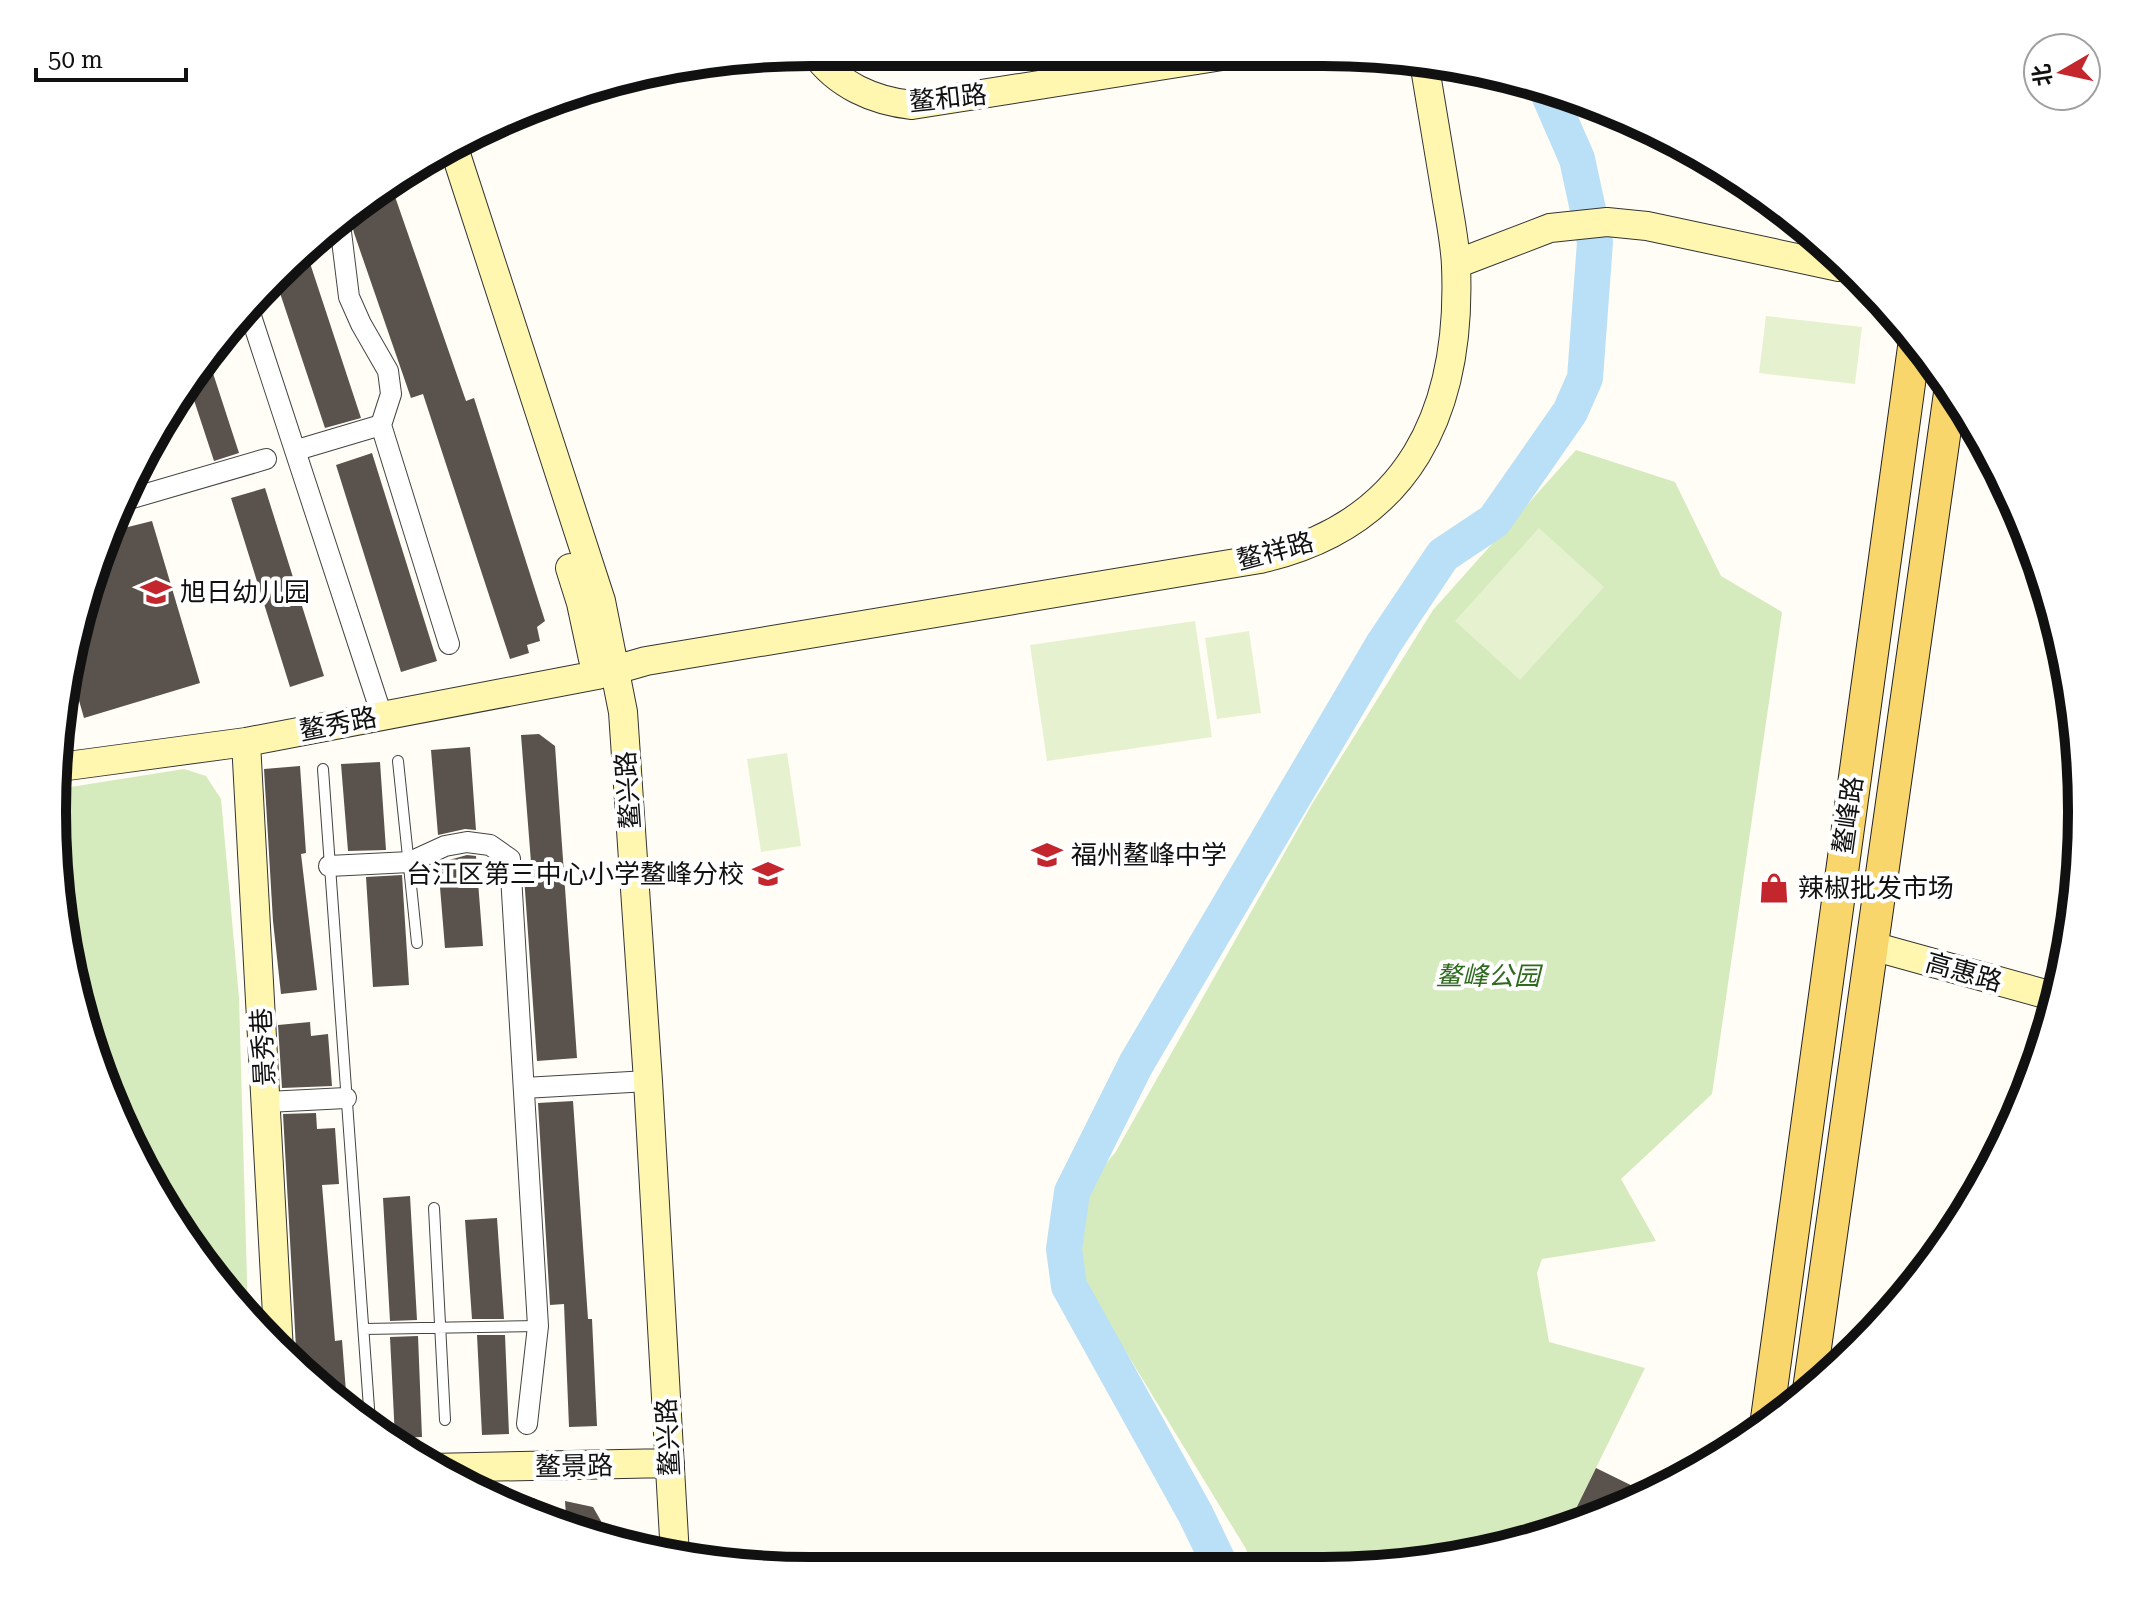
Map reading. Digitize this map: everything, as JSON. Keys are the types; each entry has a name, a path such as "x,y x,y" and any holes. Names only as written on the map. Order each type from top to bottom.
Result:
{"main road":[{"name":"鳌峰路","path":"1768,1408 1913,356"},
{"name":"鳌峰路","path":"1811,1374 1948,407"}],"street":[{"name":"鳌和路","path":"826,66 844,82 879,99 912,105 1159,66"},
{"name":"鳌祥路","path":"606,672 646,661 1260,559 1297,550 1351,523 1379,500 1405,472 1426,438 1442,399 1448,373 1456,304 1456,264 1426,73"},
{"name":"鳌兴路","path":"457,157 601,601 606,672"},
{"name":"鳌兴路","path":"441,165 581,603 623,712 660,1463 656,1541"},
{"path":"1456,264 1534,233 1567,225 1607,222 1647,226 1829,265"},
{"path":"341,234 349,297 388,371 391,394 381,425 449,644"},
{"path":"252,319 382,716"},
{"path":"297,450 381,425"},
{"path":"136,497 266,459"},
{"name":"鳌秀路","path":"68,766 246,742 606,672"},
{"name":"景秀巷","path":"246,742 278,1333"},
{"path":"329,866 410,862 445,846 467,842 490,845 510,859 538,1326 527,1424"},
{"name":"高惠路","path":"1872,946 2045,994"},
{"path":"524,1088 640,1082"},
{"path":"267,1102 346,1098"},
{"name":"鳌兴路","path":"660,1463 673,1544"},
{"name":"鳌景路","path":"462,1469 660,1463"}],"lane":[{"path":"398,761 417,943"},
{"path":"323,769 369,1411"},
{"path":"434,1208 445,1420"},
{"path":"364,1329 538,1326"}],"green space":[{"path":"1766,316 1862,327 1855,384 1759,373"},
{"name":"鳌峰公园","path":"1576,450 1675,482 1721,576 1782,612 1712,1094 1621,1179 1656,1241 1542,1259 1537,1273 1549,1342 1645,1368 1574,1513 1515,1532 1420,1551 1322,1557 1249,1557 1084,1283 1079,1246 1081,1214 1093,1183 1115,1153 1312,804 1433,610"},
{"path":"1539,528 1604,587 1520,680 1455,621"},
{"path":"1195,621 1212,737 1047,761 1030,645"},
{"path":"1249,631 1261,713 1217,719 1205,638"},
{"path":"787,753 801,846 761,852 747,759"},
{"path":"184,769 206,776 221,799 239,998 248,1299 192,1226 166,1184 123,1097 106,1051 91,1004 72,909 67,788"}],"building":[{"path":"394,194 466,401 474,398 545,621 537,627 540,641 527,645 529,653 510,659 423,394 411,398 352,225"},
{"path":"309,261 361,418 325,428 279,290"},
{"path":"212,369 239,453 214,461 193,396"},
{"path":"372,453 437,661 401,672 336,465"},
{"path":"265,488 324,676 290,687 231,498"},
{"path":"152,521 200,683 84,718 76,690 80,666 91,619 122,528"},
{"path":"539,734 555,746 577,1058 537,1061 524,876 532,875 521,735"},
{"path":"470,747 476,830 465,829 438,835 431,750"},
{"path":"380,762 386,850 348,851 341,764"},
{"path":"300,766 306,853 301,854 317,990 281,994 273,921 264,769"},
{"path":"467,855 476,856 483,946 445,948 438,863"},
{"path":"402,875 409,985 373,987 366,877"},
{"path":"310,1022 311,1036 328,1034 332,1086 282,1088 278,1025"},
{"path":"573,1101 588,1319 592,1319 597,1426 569,1427 564,1304 550,1305 538,1103"},
{"path":"316,1113 317,1129 335,1128 339,1184 322,1185 335,1341 342,1340 346,1393 296,1350 283,1114"},
{"path":"410,1196 417,1320 390,1321 383,1198"},
{"path":"497,1218 504,1319 472,1319 465,1220"},
{"path":"477,1335 505,1335 509,1434 482,1435"},
{"path":"418,1336 422,1437 408,1438 395,1429 390,1337"},
{"path":"1596,1468 1636,1487 1608,1500 1574,1513"},
{"path":"565,1501 593,1507 601,1526 572,1517 566,1515"}],"waterway":[{"path":"1216,1557 1069,1286 1064,1249 1072,1192 1136,1064 1384,643 1443,555 1494,521 1570,412 1585,378 1595,242 1577,159 1553,103"}],"place":[{"name":"旭日幼儿园","path":"156,592"},
{"name":"福州鳌峰中学","path":"1047,855"},
{"name":"台江区第三中心小学鳌峰分校","path":"768,874"},
{"name":"辣椒批发市场","path":"1774,888"}]}
